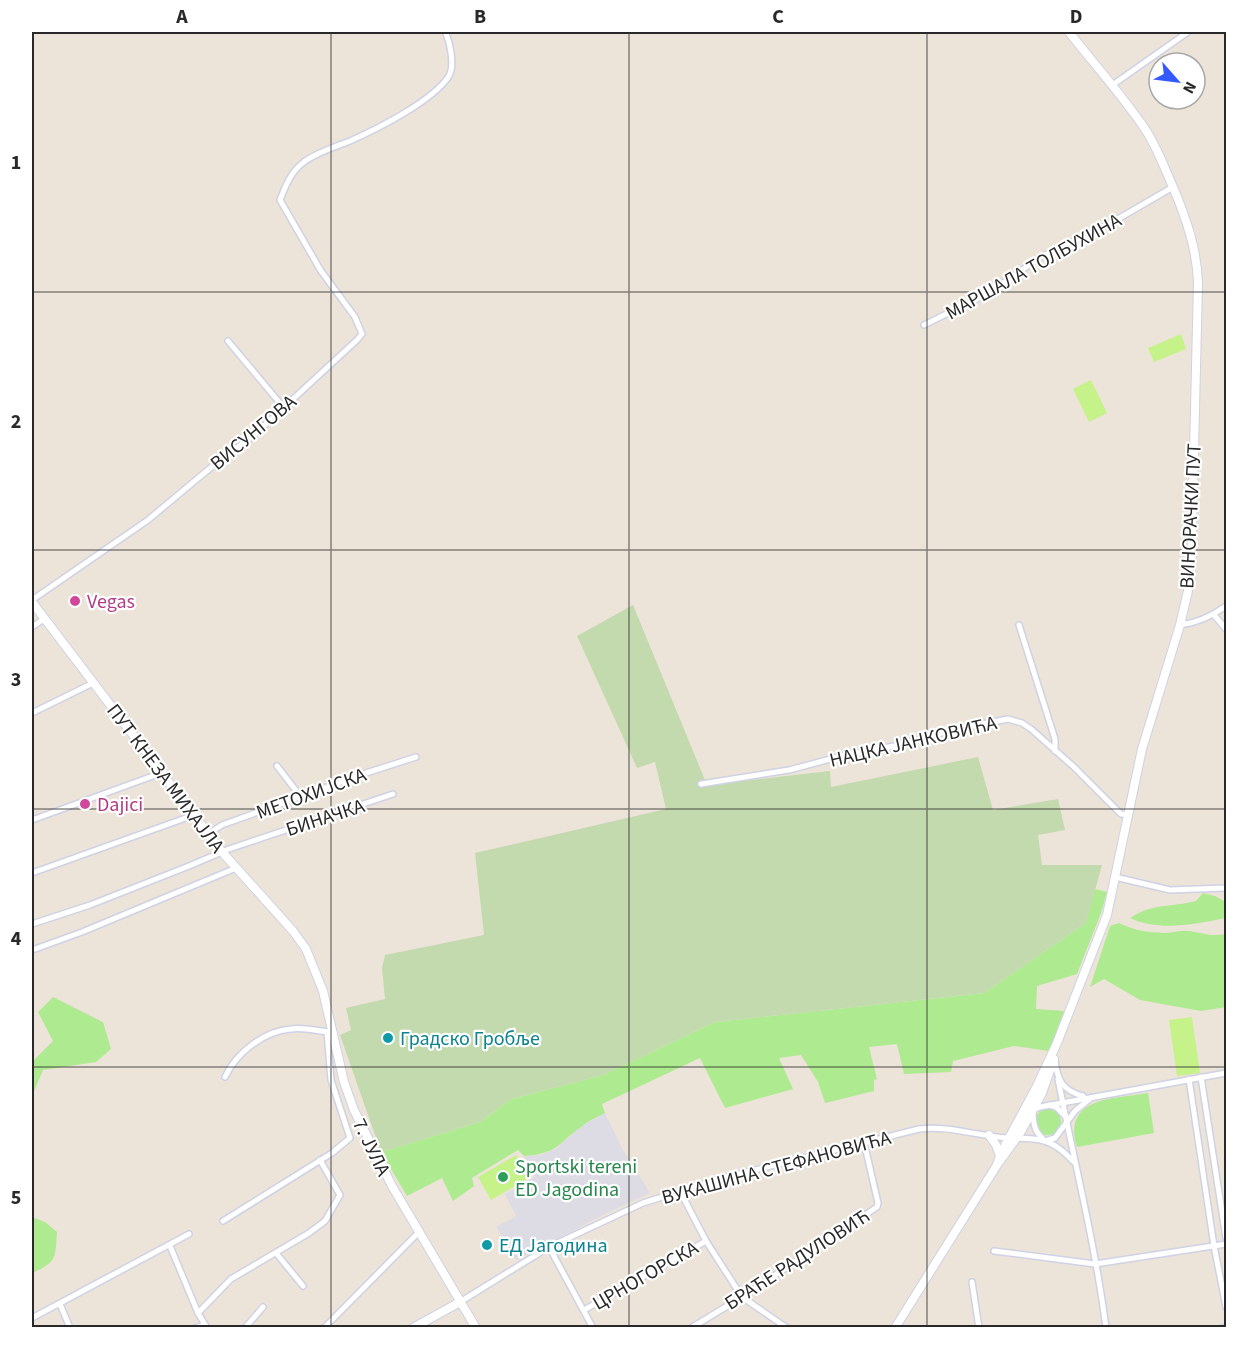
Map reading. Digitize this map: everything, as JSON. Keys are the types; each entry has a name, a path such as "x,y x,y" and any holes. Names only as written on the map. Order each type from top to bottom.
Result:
{"street":[{"name":"ВИСУНГОВА","path":"32,601 148,520 215,464 253,436 362,334 355,317 321,271 280,200 288,181 302,162 362,136 412,108 438,87 450,74 451,59 445,32"},
{"name":"ВИНОРАЧКИ ПУТ","path":"1057,1043 1107,915 1142,749 1180,625 1191,578 1198,283 1198,267 1189,227 1162,161 1145,129 1068,32"},
{"path":"1111,86 1188,32"},
{"name":"МАРШАЛА ТОЛБУХИНА","path":"924,326 989,293 1053,250 1111,223 1173,187"},
{"path":"228,341 284,408"},
{"name":"ПУТ КНЕЗА МИХАЈЛА","path":"32,601 222,852 288,926 306,950"},
{"path":"1180,625 1191,624 1214,615 1227,606"},
{"path":"1214,615 1227,629"},
{"path":"32,627 44,619"},
{"path":"1019,625 1055,739 1055,751"},
{"path":"32,713 93,683"},
{"name":"НАЦКА ЈАНКОВИЋА","path":"701,784 789,770 952,730 1008,719 1022,723 1031,729 1074,767 1121,814 1128,815"},
{"name":"МЕТОХИЈСКА","path":"208,834 222,825 417,757"},
{"path":"277,765 301,797"},
{"path":"32,819 161,773"},
{"name":"БИНАЧКА","path":"32,924 112,896 222,852 393,794"},
{"path":"32,873 194,815"},
{"path":"35,949 236,868"},
{"path":"1115,877 1170,890 1227,888"},
{"name":"7. ЈУЛА","path":"306,950 321,983 331,1032 354,1110 384,1172 476,1328"},
{"path":"223,1221 320,1160 350,1138 332,1080 331,1032 293,1029 273,1033 238,1056 225,1077"},
{"path":"1002,1156 1008,1139 1033,1110 1048,1079 1057,1043"},
{"path":"895,1328 997,1165 1057,1043"},
{"path":"1054,1058 1074,1162 1088,1219 1106,1328"},
{"path":"1018,1121 1033,1110 1047,1104 1227,1073"},
{"path":"1201,1077 1227,1238"},
{"path":"1058,1078 1070,1091 1088,1097"},
{"path":"1189,1079 1214,1246 1227,1307"},
{"path":"1036,1088 1033,1110 1036,1132 1074,1162"},
{"path":"1045,1141 1055,1138 1080,1106 1095,1095"},
{"path":"1047,1104 1056,1107 1067,1120"},
{"name":"ВУКАШИНА СТЕФАНОВИЋА","path":"460,1302 549,1247 643,1203 680,1191 864,1142 928,1128 1008,1139 1045,1141"},
{"path":"989,1136 1002,1156"},
{"name":"БРАЋЕ РАДУЛОВИЋ","path":"691,1328 742,1297 877,1207 864,1142"},
{"path":"198,1313 231,1279 276,1254 325,1221 340,1195 320,1160"},
{"path":"680,1191 706,1240 742,1297 787,1328"},
{"path":"324,1328 419,1232"},
{"path":"32,1318 189,1234"},
{"name":"ЦРНОГОРСКА","path":"584,1310 706,1240"},
{"path":"994,1251 1095,1264 1227,1244"},
{"path":"170,1246 198,1313 206,1326 195,1328"},
{"path":"549,1247 593,1328"},
{"path":"276,1254 303,1286"},
{"path":"972,1282 980,1328"},
{"path":"413,1328 460,1302"},
{"path":"60,1304 70,1328"},
{"path":"245,1328 263,1307"}],"shaded area":[{"path":"605,1113 623,1150 650,1193 516,1260 496,1227 516,1216 505,1194 535,1177 524,1156 541,1155 557,1148 580,1127"}],"green space":[{"path":"1181,334 1186,349 1154,362 1148,348"},
{"path":"1091,380 1107,413 1089,422 1073,389"},
{"path":"633,605 707,785 830,771 831,787 978,757 993,810 1058,799 1065,830 1038,835 1042,865 1102,865 1086,923 984,993 715,1022 603,1075 511,1099 480,1122 381,1152 340,1035 351,1030 346,1008 385,999 382,968 385,955 484,935 475,853 666,809 655,762 637,768 577,636"},
{"path":"1095,889 1107,892 1077,974 1037,986 1036,1009 1064,1011 1049,1051 1014,1046 953,1061 951,1072 904,1074 897,1044 869,1047 877,1079 874,1080 874,1091 825,1103 818,1082 801,1055 779,1058 793,1089 725,1108 700,1058 602,1104 605,1113 587,1123 551,1150 524,1156 518,1150 472,1178 474,1186 453,1201 442,1178 407,1196 381,1152 480,1122 511,1099 603,1075 715,1022 984,993 1086,923"},
{"path":"1203,893 1226,902 1226,918 1165,926 1130,918 1155,907 1196,901"},
{"path":"1119,923 1152,932 1186,931 1211,935 1226,934 1226,1007 1201,1011 1140,1000 1104,979 1090,987 1110,926"},
{"path":"53,997 103,1022 111,1049 96,1062 43,1070 32,1096 32,1062 53,1041 38,1012"},
{"path":"1192,1017 1200,1073 1177,1076 1169,1020"},
{"path":"1148,1093 1154,1133 1077,1147 1074,1131 1077,1118 1084,1110 1106,1100"},
{"path":"1048,1109 1057,1113 1061,1122 1057,1131 1048,1135 1039,1131 1035,1122 1039,1113"},
{"name":"Sportski tereni ED Jagodina","path":"516,1155 529,1178 491,1200 478,1177"},
{"path":"32,1217 45,1222 57,1232 53,1259 46,1266 32,1273"}],"place":[{"name":"Vegas","path":"75,601"},
{"name":"Dajici","path":"85,804"},
{"name":"Градско Гробље","path":"388,1038"},
{"name":"Sportski tereni ED Jagodina","path":"503,1177"},
{"name":"ЕД Јагодина","path":"487,1245"}]}
